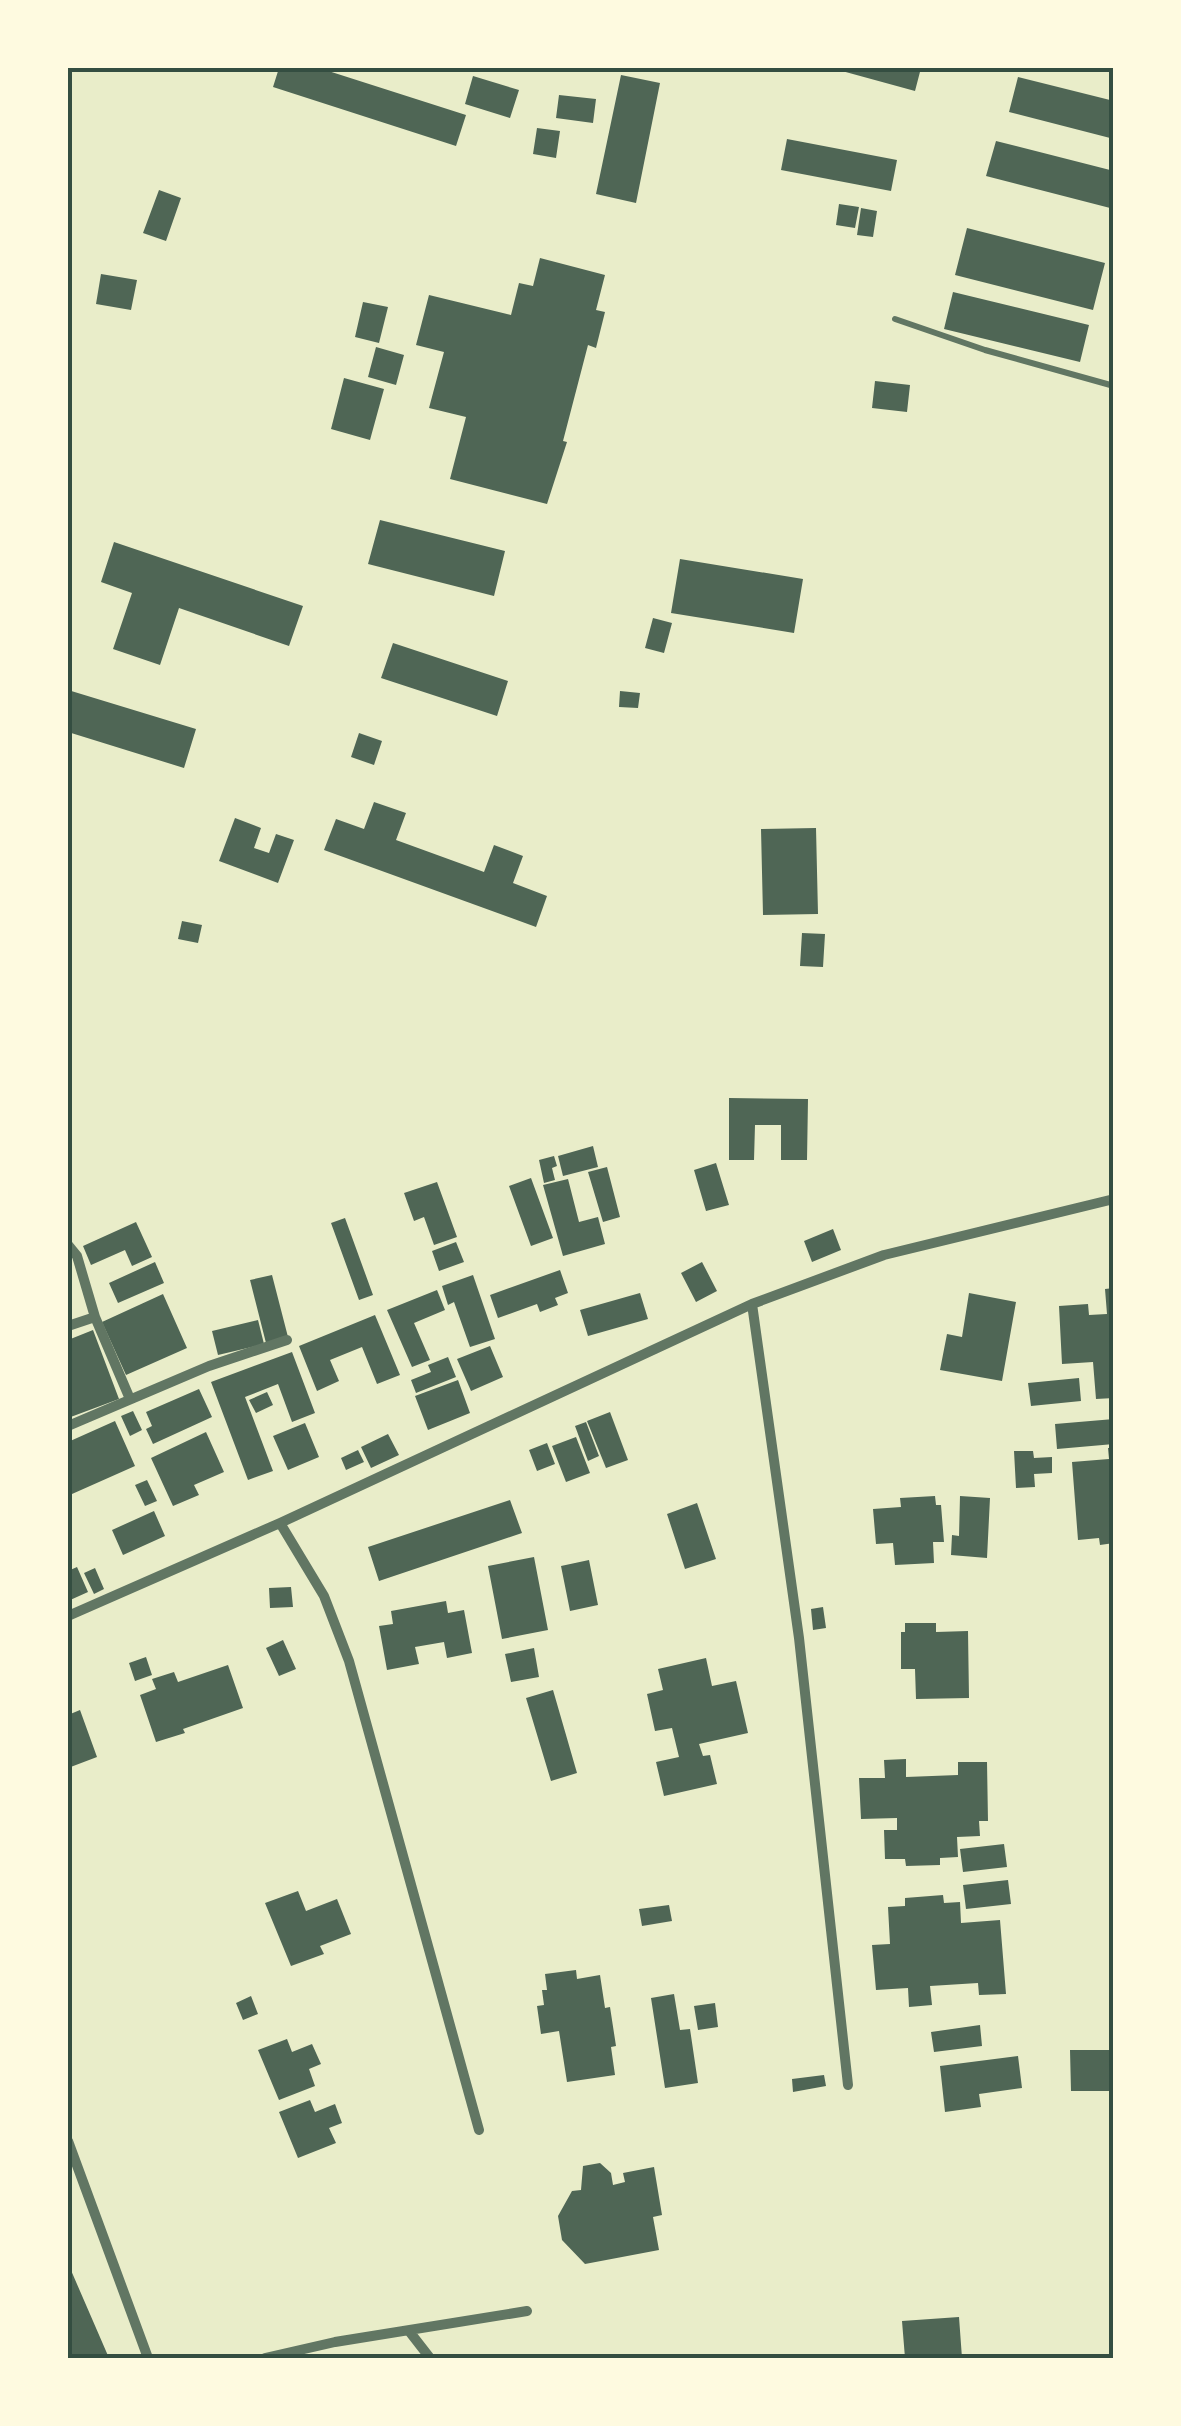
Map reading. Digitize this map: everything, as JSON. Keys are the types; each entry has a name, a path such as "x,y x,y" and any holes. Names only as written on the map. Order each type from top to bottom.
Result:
{"street":[{"path":"68,1616 280,1523 752,1304 884,1256 1114,1199"},
{"path":"68,1245 77,1256 94,1318 130,1399"},
{"path":"752,1304 799,1638 848,2085"},
{"path":"68,1326 94,1318"},
{"path":"68,1426 209,1366 287,1340"},
{"path":"280,1523 324,1596 350,1661 480,2130"},
{"path":"68,2141 148,2358"},
{"path":"264,2358 334,2342 527,2310"},
{"path":"410,2330 430,2358"}],"lane":[{"path":"895,319 985,350 1114,386"}],"building":[{"path":"279,68 319,68 466,115 456,146 273,87"},
{"path":"831,68 921,68 915,91"},
{"path":"621,75 660,83 636,203 596,194"},
{"path":"473,76 519,90 510,118 465,104"},
{"path":"1018,77 1114,101 1114,139 1009,112"},
{"path":"559,95 596,99 593,123 556,118"},
{"path":"537,128 560,131 556,158 533,154"},
{"path":"787,139 897,160 891,191 781,170"},
{"path":"996,141 1114,171 1114,209 986,176"},
{"path":"159,190 181,198 166,241 143,233"},
{"path":"839,204 859,207 855,228 836,225"},
{"path":"861,208 877,211 873,237 857,235"},
{"path":"967,228 1105,263 1093,310 955,275"},
{"path":"540,258 605,275 596,310 605,312 596,348 588,345 563,441 567,442 547,504 450,479 466,417 429,408 444,352 416,345 429,295 511,315 519,283 533,286"},
{"path":"101,274 137,280 131,310 96,304"},
{"path":"953,292 1089,325 1080,362 944,329"},
{"path":"363,302 388,307 379,343 355,337"},
{"path":"376,347 404,355 396,385 368,377"},
{"path":"344,378 384,389 370,440 331,429"},
{"path":"875,381 910,385 907,412 872,408"},
{"path":"380,520 505,551 494,596 368,564"},
{"path":"114,542 303,606 289,646 179,608 160,665 113,649 132,593 101,582"},
{"path":"680,559 803,579 794,633 671,613"},
{"path":"653,618 672,623 664,653 645,648"},
{"path":"393,643 508,681 497,716 381,678"},
{"path":"68,690 196,729 184,768 68,732"},
{"path":"620,691 640,693 638,708 619,707"},
{"path":"359,733 382,741 374,765 351,757"},
{"path":"374,802 406,813 396,840 484,872 494,845 523,856 513,883 547,896 536,927 324,850 336,819 364,829"},
{"path":"235,818 261,828 254,848 269,853 276,834 294,840 278,883 219,861"},
{"path":"816,828 818,914 763,915 761,829"},
{"path":"182,921 202,925 198,943 178,939"},
{"path":"802,933 825,934 823,967 800,966"},
{"path":"729,1098 808,1099 807,1160 781,1160 781,1125 755,1125 754,1160 729,1160"},
{"path":"593,1146 598,1167 563,1176 558,1156"},
{"path":"554,1156 555,1180 544,1183 539,1160"},
{"path":"716,1163 729,1205 706,1211 694,1170"},
{"path":"607,1167 620,1217 603,1222 588,1172"},
{"path":"531,1178 553,1238 531,1246 509,1186"},
{"path":"568,1179 579,1222 598,1217 605,1244 563,1256 543,1185"},
{"path":"437,1182 457,1237 434,1245 424,1217 414,1221 404,1193"},
{"path":"345,1218 373,1295 359,1300 331,1223"},
{"path":"136,1222 152,1257 132,1266 125,1250 91,1265 83,1246"},
{"path":"833,1229 841,1250 812,1262 804,1241"},
{"path":"456,1242 464,1262 439,1271 432,1251"},
{"path":"155,1262 164,1283 118,1303 109,1283"},
{"path":"702,1262 717,1291 696,1302 681,1273"},
{"path":"560,1270 568,1293 555,1298 558,1305 540,1312 537,1304 498,1318 490,1295"},
{"path":"272,1275 288,1337 266,1343 250,1280"},
{"path":"473,1275 495,1339 470,1347 454,1302 448,1305 442,1286"},
{"path":"1114,1288 1114,1398 1096,1399 1093,1362 1062,1364 1059,1306 1088,1304 1089,1315 1107,1314 1105,1289"},
{"path":"437,1290 445,1310 414,1323 430,1360 412,1367 387,1310"},
{"path":"640,1293 648,1319 588,1336 580,1310"},
{"path":"969,1293 1016,1302 1002,1381 940,1370 947,1334 962,1337"},
{"path":"163,1294 187,1348 126,1375 102,1322"},
{"path":"375,1315 400,1375 377,1384 362,1347 330,1360 339,1381 317,1391 299,1346"},
{"path":"258,1320 264,1344 218,1355 212,1331"},
{"path":"93,1330 119,1399 68,1418 68,1340"},
{"path":"490,1346 503,1377 471,1391 457,1359"},
{"path":"292,1352 315,1413 292,1422 278,1384 245,1397 273,1471 248,1480 211,1382"},
{"path":"448,1357 456,1377 416,1393 411,1380 431,1372 428,1365"},
{"path":"1079,1378 1081,1401 1031,1406 1028,1383"},
{"path":"458,1380 470,1413 428,1430 415,1396"},
{"path":"199,1389 212,1417 153,1444 146,1429 152,1426 146,1412"},
{"path":"267,1392 273,1405 256,1413 249,1400"},
{"path":"133,1411 142,1430 130,1436 121,1416"},
{"path":"610,1412 628,1460 606,1468 587,1421"},
{"path":"1114,1419 1114,1444 1057,1449 1055,1424"},
{"path":"115,1421 135,1466 72,1494 68,1485 68,1442"},
{"path":"586,1422 599,1456 588,1461 575,1426"},
{"path":"305,1423 319,1457 288,1470 273,1436"},
{"path":"206,1432 224,1472 194,1485 199,1495 173,1506 151,1458"},
{"path":"388,1434 399,1455 371,1468 361,1447"},
{"path":"576,1437 590,1473 566,1482 552,1446"},
{"path":"547,1443 555,1464 537,1471 529,1450"},
{"path":"1108,1448 1114,1448 1114,1543 1100,1545 1099,1538 1078,1540 1072,1462 1109,1459"},
{"path":"358,1450 364,1462 346,1470 341,1458"},
{"path":"1014,1451 1033,1451 1034,1458 1052,1457 1052,1473 1034,1474 1035,1487 1016,1488"},
{"path":"147,1480 157,1501 145,1506 135,1485"},
{"path":"935,1496 936,1505 941,1505 944,1542 933,1542 934,1563 895,1565 893,1543 876,1544 873,1509 901,1507 900,1498"},
{"path":"960,1496 990,1498 987,1558 951,1555 952,1535 959,1536"},
{"path":"510,1500 522,1533 379,1581 368,1547"},
{"path":"697,1503 716,1559 685,1569 667,1514"},
{"path":"154,1511 165,1536 123,1555 112,1530"},
{"path":"534,1557 548,1630 502,1639 488,1566"},
{"path":"589,1560 598,1605 570,1611 561,1566"},
{"path":"77,1567 88,1592 68,1601 68,1571"},
{"path":"95,1568 104,1589 94,1594 84,1573"},
{"path":"291,1587 293,1607 270,1608 269,1588"},
{"path":"446,1601 448,1613 464,1610 472,1653 447,1658 444,1642 415,1647 419,1664 387,1670 379,1626 393,1624 391,1611"},
{"path":"823,1607 826,1628 813,1630 811,1609"},
{"path":"905,1623 936,1623 936,1632 968,1631 969,1698 916,1699 915,1669 901,1669 901,1632 905,1632"},
{"path":"283,1640 296,1669 279,1676 266,1648"},
{"path":"534,1648 539,1677 511,1682 505,1654"},
{"path":"146,1657 152,1675 135,1681 129,1663"},
{"path":"706,1658 712,1686 736,1681 748,1733 699,1744 703,1756 710,1755 717,1784 664,1796 656,1762 679,1757 672,1728 655,1731 647,1694 663,1690 658,1669"},
{"path":"228,1665 243,1708 156,1742 140,1695 156,1689 152,1679 174,1672 178,1682"},
{"path":"553,1690 577,1773 551,1781 526,1698"},
{"path":"80,1710 97,1757 68,1768 68,1715"},
{"path":"906,1759 906,1777 958,1775 958,1762 987,1762 988,1821 979,1821 980,1836 957,1837 958,1857 940,1858 940,1865 906,1866 905,1859 885,1859 884,1830 897,1830 897,1818 861,1819 859,1778 885,1778 884,1760"},
{"path":"1004,1844 1007,1867 963,1872 960,1849"},
{"path":"1008,1880 1011,1904 966,1909 963,1885"},
{"path":"298,1891 306,1911 337,1899 351,1934 320,1946 324,1954 291,1966 265,1903"},
{"path":"943,1895 944,1903 960,1902 961,1923 1000,1920 1006,1994 979,1995 978,1983 930,1986 932,2005 909,2007 908,1988 876,1990 872,1945 890,1944 888,1907 905,1906 905,1898"},
{"path":"669,1905 672,1921 642,1926 639,1909"},
{"path":"576,1970 577,1979 600,1975 616,2046 611,2047 615,2075 567,2082 559,2031 541,2034 537,2006 544,2005 545,1974"},
{"path":"674,1994 680,2030 690,2029 698,2083 665,2088 651,1998"},
{"path":"251,1996 258,2014 243,2020 236,2003"},
{"path":"715,2003 718,2027 698,2030 694,2006"},
{"path":"980,2025 982,2046 934,2052 931,2032"},
{"path":"287,2039 292,2052 312,2044 321,2064 309,2069 315,2086 279,2100 258,2050"},
{"path":"1070,2050 1114,2050 1114,2137 1110,2137 1109,2091 1071,2091"},
{"path":"1018,2056 1022,2088 979,2094 981,2107 945,2112 940,2066"},
{"path":"824,2075 826,2086 793,2092 792,2079"},
{"path":"310,2100 315,2112 335,2104 342,2123 329,2128 336,2143 298,2158 279,2112"},
{"path":"600,2163 611,2173 613,2185 625,2182 623,2173 654,2167 662,2215 653,2217 659,2250 585,2264 562,2240 558,2216 572,2191 581,2190 583,2166"},
{"path":"70,2268 109,2358 68,2358"},
{"path":"959,2317 962,2358 905,2358 902,2321"}]}
